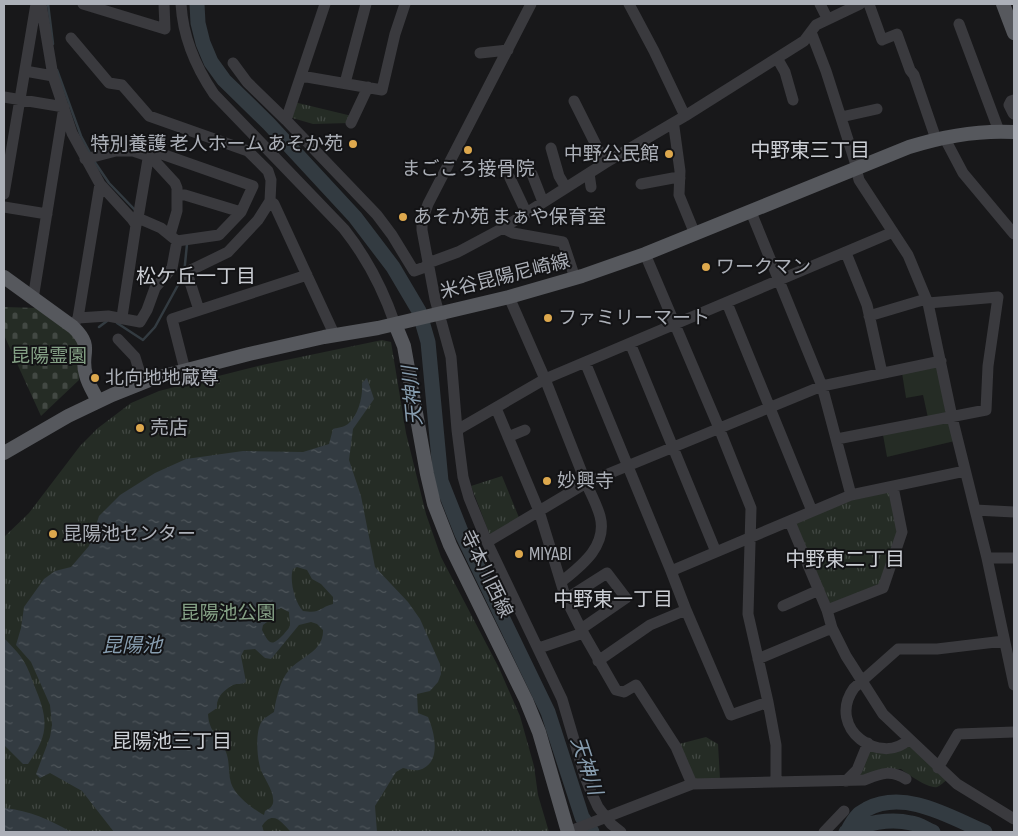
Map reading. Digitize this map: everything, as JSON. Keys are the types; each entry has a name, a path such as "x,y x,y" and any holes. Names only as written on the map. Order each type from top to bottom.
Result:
{"main road":[{"path":"1003,4 1014,33"},
{"name":"米谷昆陽尼崎線","path":"4,453 98,401 143,383 185,370 324,337 400,323 509,297 575,278 645,254 909,147 940,138 972,132 1014,132"},
{"path":"4,277 33,299 76,322 84,340 86,376 98,401"},
{"name":"寺本川西線","path":"400,323 434,504 450,545 526,700 539,732 571,831"}],"street":[{"path":"4,194 36,4"},
{"path":"41,4 54,76 72,133 85,160 100,184 132,219 137,222 162,228 174,238 219,235 241,212 253,186 159,153 151,157 148,160 137,222 122,317"},
{"path":"83,4 165,29 164,4"},
{"path":"181,4 183,24 190,50 204,79 214,94 344,229 360,251 400,323"},
{"path":"286,120 325,4"},
{"path":"345,84 366,4"},
{"path":"301,76 382,90 395,34 405,4"},
{"path":"531,4 425,212 422,230 436,314 451,357 457,430 463,477 469,498 487,542 562,699 584,777 604,818 621,832"},
{"path":"628,4 654,51 685,116"},
{"path":"820,4 827,18"},
{"path":"233,63 247,82 377,215 414,271 425,267 428,263 458,252 502,228 604,163 672,124 804,41 816,25 827,18 860,4"},
{"path":"868,4 882,40 897,34 910,70 914,75 940,138 963,173 1014,234"},
{"path":"959,24 962,40 983,76 999,131"},
{"path":"811,32 841,117 859,180 908,255 927,301 952,417 987,558 1014,685"},
{"path":"76,40 106,74 109,83 122,85 135,96 149,116 248,151 268,171 272,180 270,201 258,220 228,252 190,270 188,276 199,310"},
{"path":"480,53 508,50"},
{"path":"777,58 785,72 792,100"},
{"path":"25,71 54,76"},
{"path":"351,123 368,87"},
{"path":"1002,99 1014,94"},
{"path":"4,97 64,106"},
{"path":"1014,100 1009,104 1012,114 1014,114"},
{"path":"574,101 604,163"},
{"path":"33,299 64,106"},
{"path":"841,117 877,109"},
{"path":"672,124 679,154 679,195 695,234"},
{"path":"551,148 559,176 566,188"},
{"path":"76,322 97,316 122,317 140,322 142,320 148,310 155,288 172,268 177,217 178,188 151,157 133,151 116,151 85,160"},
{"path":"589,173 591,187"},
{"path":"532,174 543,202"},
{"path":"510,178 526,212"},
{"path":"641,184 680,178"},
{"path":"76,322 100,184"},
{"path":"178,195 185,195 241,212"},
{"path":"270,201 274,204 308,274 335,336"},
{"path":"4,207 47,214"},
{"path":"751,212 822,386 851,495"},
{"path":"502,228 513,233 563,242 575,278"},
{"path":"457,430 544,379 892,232"},
{"path":"846,253 867,305 882,373"},
{"path":"645,254 751,508 748,614 776,745 776,782"},
{"path":"185,370 172,319 308,274"},
{"path":"509,297 600,516 600,537 587,561 561,582"},
{"path":"836,439 986,410 988,366 998,297 927,301 870,316"},
{"path":"726,303 812,511"},
{"path":"118,339 132,348 143,383"},
{"path":"630,342 716,552"},
{"path":"487,542 586,483 769,407 822,386 941,361"},
{"path":"585,362 731,715 768,702"},
{"path":"496,408 539,511 566,600 582,631 616,690 624,692 636,685 676,747 692,784"},
{"path":"508,436 525,430"},
{"path":"671,571 851,495 965,471"},
{"path":"827,610 883,588 902,532 893,486"},
{"path":"974,510 1014,512"},
{"path":"790,522 827,610 832,628 861,681 884,714 938,768 957,784 1014,819"},
{"path":"987,558 1014,558"},
{"path":"539,648 582,631 626,598 607,573 566,600"},
{"path":"783,606 819,590"},
{"path":"598,661 650,625 686,610"},
{"path":"758,659 832,628"},
{"path":"909,739 901,745 887,748 875,747 858,736 849,727 845,708 850,694 861,681 898,649 937,649 1004,641"},
{"path":"938,768 958,734 1014,732"},
{"path":"846,781 857,770 868,743"},
{"path":"571,831 692,784 846,781 864,780 882,774 897,773 906,779"},
{"path":"824,832 844,811"}],"green space":[{"path":"294,102 352,116 350,123 313,124 289,117"},
{"name":"昆陽霊園","path":"4,307 38,308 78,338 82,348 79,380 41,416 4,335"},
{"name":"昆陽池公園","path":"382,340 391,342 406,433 426,514 441,557 499,668 520,716 534,766 538,795 549,832 4,832 4,537 29,513 80,446 98,428 131,403 159,391 262,365"},
{"path":"936,366 939,369 946,415 928,418 923,395 906,398 902,373"},
{"path":"947,422 951,424 955,441 887,457 883,435"},
{"path":"502,476 520,520 493,536 489,533 471,486"},
{"path":"886,491 890,494 899,533 881,583 831,606 795,523 850,499"},
{"path":"706,737 718,744 720,779 696,782 679,744"},
{"path":"913,747 947,780 937,787 933,787 918,781 901,769 881,769 867,775 859,775 867,752"}],"water":[{"name":"昆陽池","path":"367,378 374,399 353,429 349,460 361,496 375,567 408,602 420,619 440,664 441,674 438,682 430,691 417,694 418,713 428,717 433,731 435,747 431,761 426,767 419,770 403,768 396,772 375,806 377,832 291,832 277,819 270,818 262,826 264,832 114,832 82,791 50,773 40,778 36,774 50,737 52,725 50,705 31,662 16,645 24,607 44,579 55,571 71,567 89,546 99,516 120,495 155,473 186,459 243,451 303,452 329,444 333,429 346,425 352,420 358,410 362,383","holes":["297,567 307,570 312,579 321,584 333,597 333,604 316,611 303,611 297,603 292,585 293,569","281,608 289,612 290,624 284,634 274,642 269,641 262,630 263,625 271,619 273,611","311,622 317,624 323,630 322,637 316,648 294,665 286,674 279,690 274,712 263,720 258,731 257,750 259,762 273,798 272,806 265,811 264,815 245,802 233,788 226,752 210,726 208,714 217,708 221,694 233,685 246,682 241,656 244,650 255,649 265,658 271,659 299,625"]},
{"path":"4,639 18,653 27,667 39,697 44,717 43,735 40,744 28,764 23,764 4,745"},
{"path":"4,808 39,816 71,832 4,832"}],"waterway":[{"path":"48,4 53,44"},
{"name":"天神川","path":"197,4 198,23 203,43 211,62 224,80 269,124 355,217 393,267 419,311 428,342 441,481 462,534 548,712 582,817 592,832"},
{"path":"57,70 81,136 90,153"},
{"path":"94,161 109,183 135,210"},
{"path":"117,323 143,340 155,327 184,274 187,244"},
{"path":"99,327 107,321"},
{"path":"847,832 856,817 867,809 897,802 927,807 985,832"},
{"name":"天神川","path":"846,832 861,826 886,821 920,825 933,832"}],"place":[{"name":"特別養護 老人ホーム あそか苑","path":"353,144"},
{"name":"まごころ接骨院","path":"468,150"},
{"name":"中野公民館","path":"669,154"},
{"name":"あそか苑 まぁや保育室","path":"403,217"},
{"name":"ワークマン","path":"706,267"},
{"name":"ファミリーマート","path":"548,318"},
{"name":"北向地地蔵尊","path":"95,378"},
{"name":"売店","path":"140,428"},
{"name":"妙興寺","path":"547,481"},
{"name":"昆陽池センター","path":"53,534"},
{"name":"MIYABI","path":"519,554"}],"district":[{"name":"中野東三丁目","path":"810,151"},
{"name":"松ケ丘一丁目","path":"196,277"},
{"name":"中野東二丁目","path":"845,560"},
{"name":"中野東一丁目","path":"613,600"},
{"name":"昆陽池三丁目","path":"172,742"}]}
